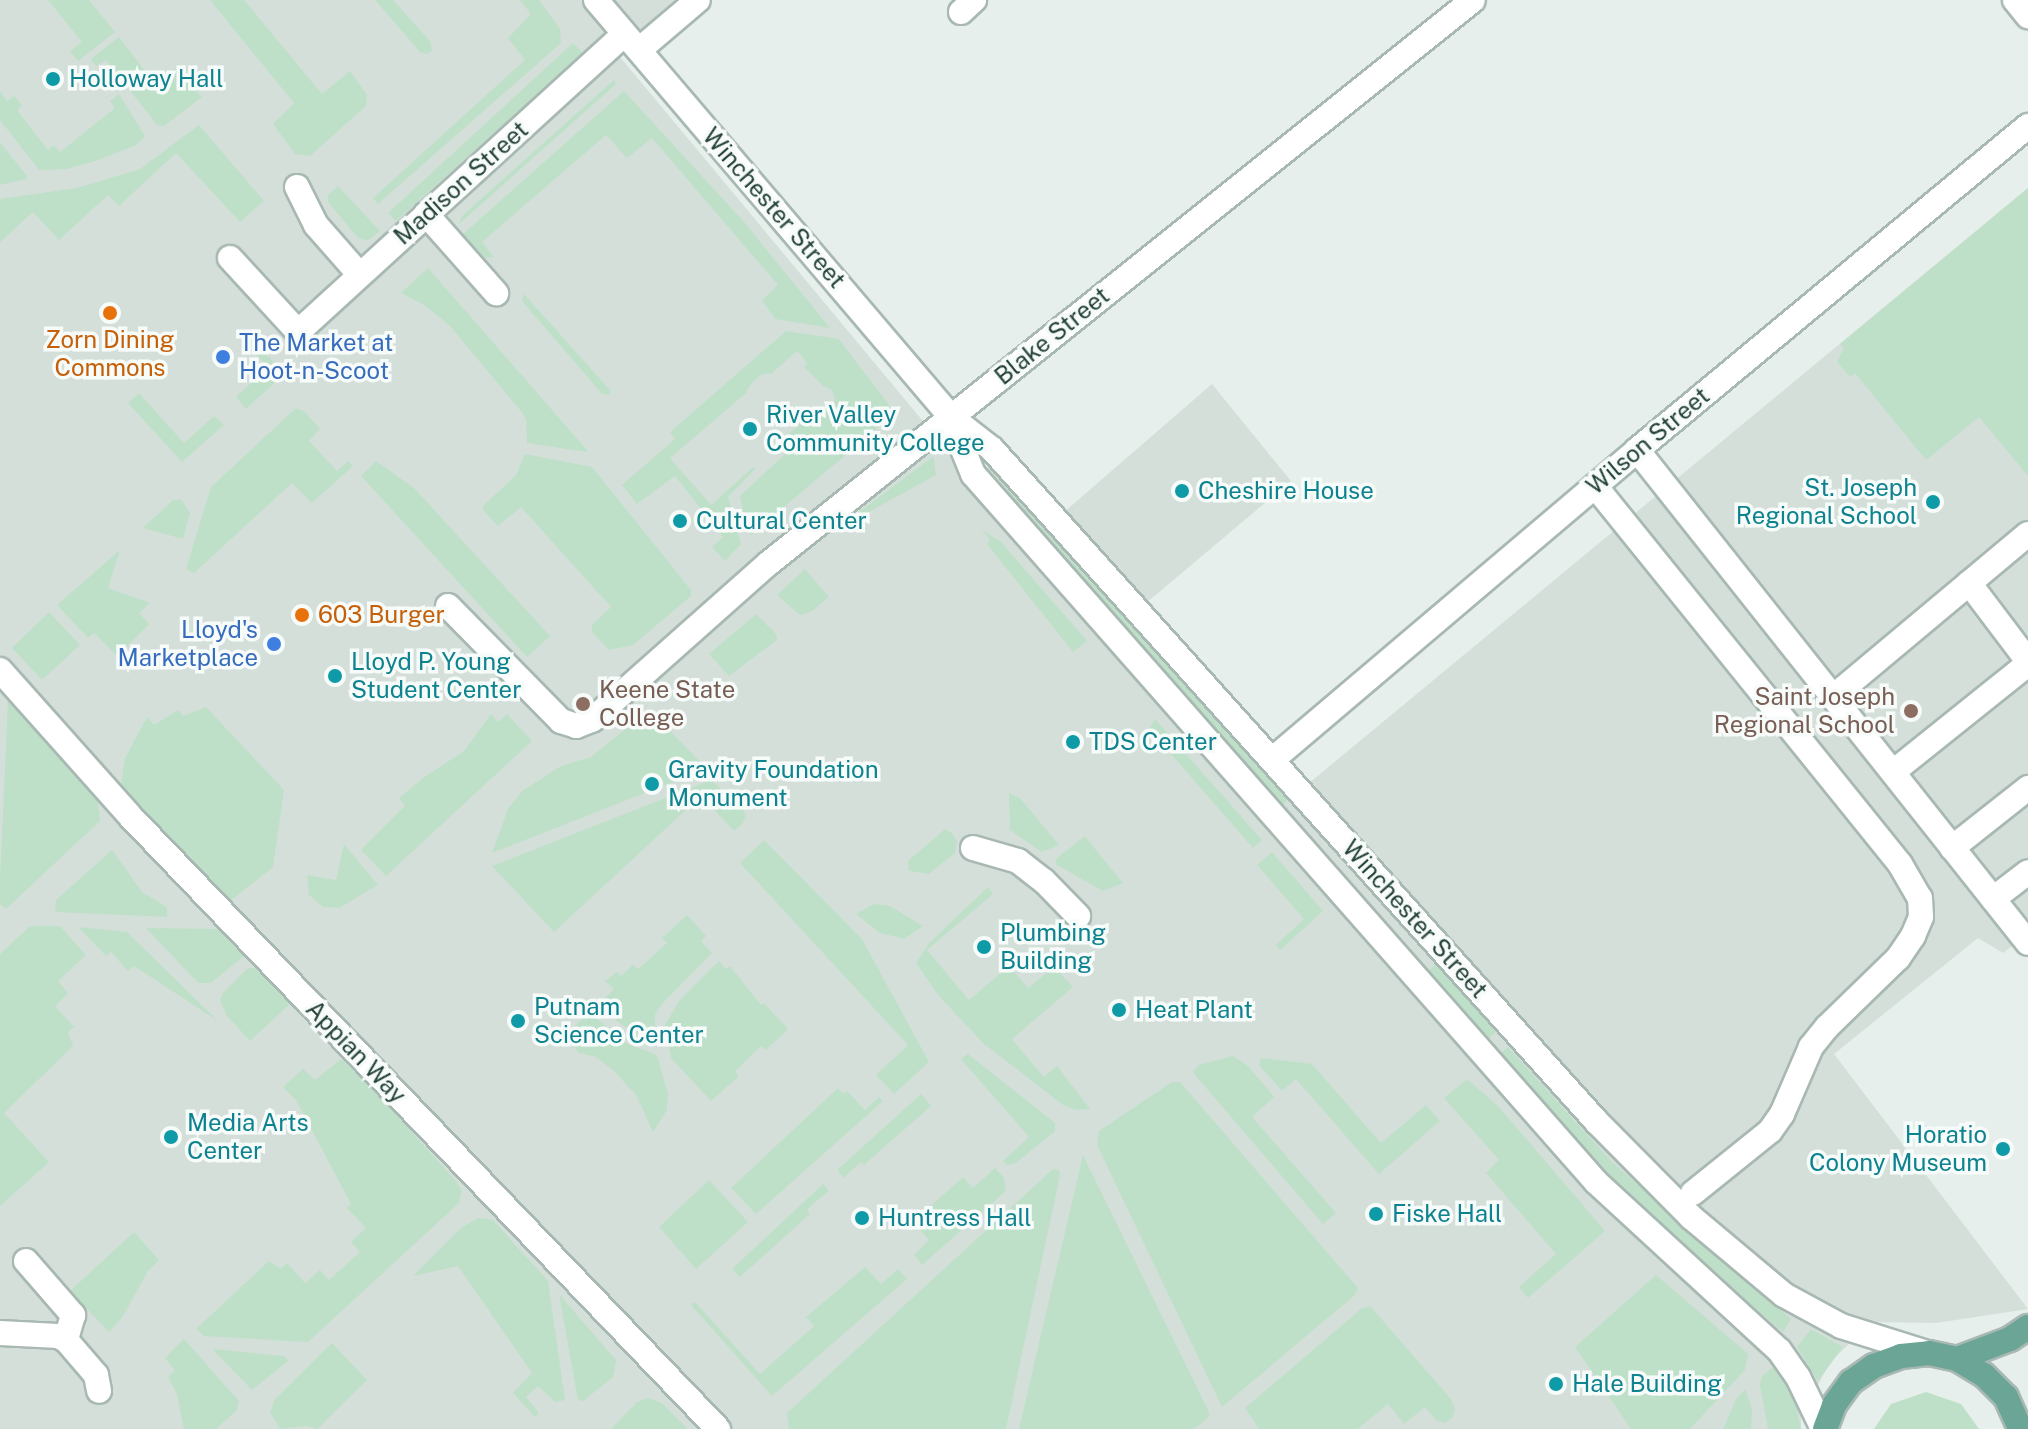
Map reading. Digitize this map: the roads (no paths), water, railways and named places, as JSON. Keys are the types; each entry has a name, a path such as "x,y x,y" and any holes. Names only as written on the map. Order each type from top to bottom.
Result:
{"main road":[{"path":"1957,1359 2010,1339 2028,1327"},
{"path":"1824,1429 1834,1405 1851,1382 1874,1366 1901,1356 1929,1353 1957,1359 1984,1375 2006,1397 2020,1429"}],"street":[{"name":"Winchester Street","path":"596,0 951,417 992,449 1597,1122 1691,1217 1784,1295 1810,1313 1879,1340 1929,1353"},
{"name":"Madison Street","path":"230,258 298,332 426,214 631,42 698,0"},
{"name":"Blake Street","path":"448,606 552,714 568,725 592,720 769,563 1473,0"},
{"path":"2015,0 2028,16"},
{"name":"Wilson Street","path":"1272,760 1637,450 2028,126"},
{"path":"297,187 316,225 359,274"},
{"path":"426,214 496,293"},
{"name":"Winchester Street","path":"951,417 973,474 1596,1182 1760,1329 1779,1350 1798,1377 1824,1429"},
{"path":"1637,450 2028,943"},
{"path":"1595,486 1900,864 1920,898 1921,917 1913,936 1898,958 1827,1027 1811,1047 1782,1114 1770,1131 1693,1193"},
{"path":"1833,697 2028,534"},
{"path":"1893,772 2028,662 1969,583"},
{"name":"Appian Way","path":"0,670 129,815 718,1429"},
{"path":"1952,848 2028,788"},
{"path":"973,848 1018,861 1031,869 1078,916"},
{"path":"1993,899 2028,872"},
{"path":"26,1261 73,1315 66,1340"},
{"path":"0,1333 58,1336 66,1340 96,1375 99,1391"}],"place":[{"name":"Holloway Hall","path":"53,79"},
{"name":"Zorn Dining Commons","path":"110,313"},
{"name":"The Market at Hoot-n-Scoot","path":"223,357"},
{"name":"River Valley Community College","path":"750,429"},
{"name":"Cheshire House","path":"1182,491"},
{"name":"St. Joseph Regional School","path":"1933,502"},
{"name":"Cultural Center","path":"680,521"},
{"name":"603 Burger","path":"302,615"},
{"name":"Lloyd's Marketplace","path":"274,644"},
{"name":"Lloyd P. Young Student Center","path":"335,676"},
{"name":"Keene State College","path":"583,704"},
{"name":"Saint Joseph Regional School","path":"1911,711"},
{"name":"TDS Center","path":"1073,742"},
{"name":"Gravity Foundation Monument","path":"652,784"},
{"name":"Plumbing Building","path":"984,947"},
{"name":"Heat Plant","path":"1119,1010"},
{"name":"Putnam Science Center","path":"518,1021"},
{"name":"Media Arts Center","path":"171,1137"},
{"name":"Horatio Colony Museum","path":"2003,1149"},
{"name":"Fiske Hall","path":"1376,1214"},
{"name":"Huntress Hall","path":"862,1218"},
{"name":"Hale Building","path":"1556,1384"}]}
